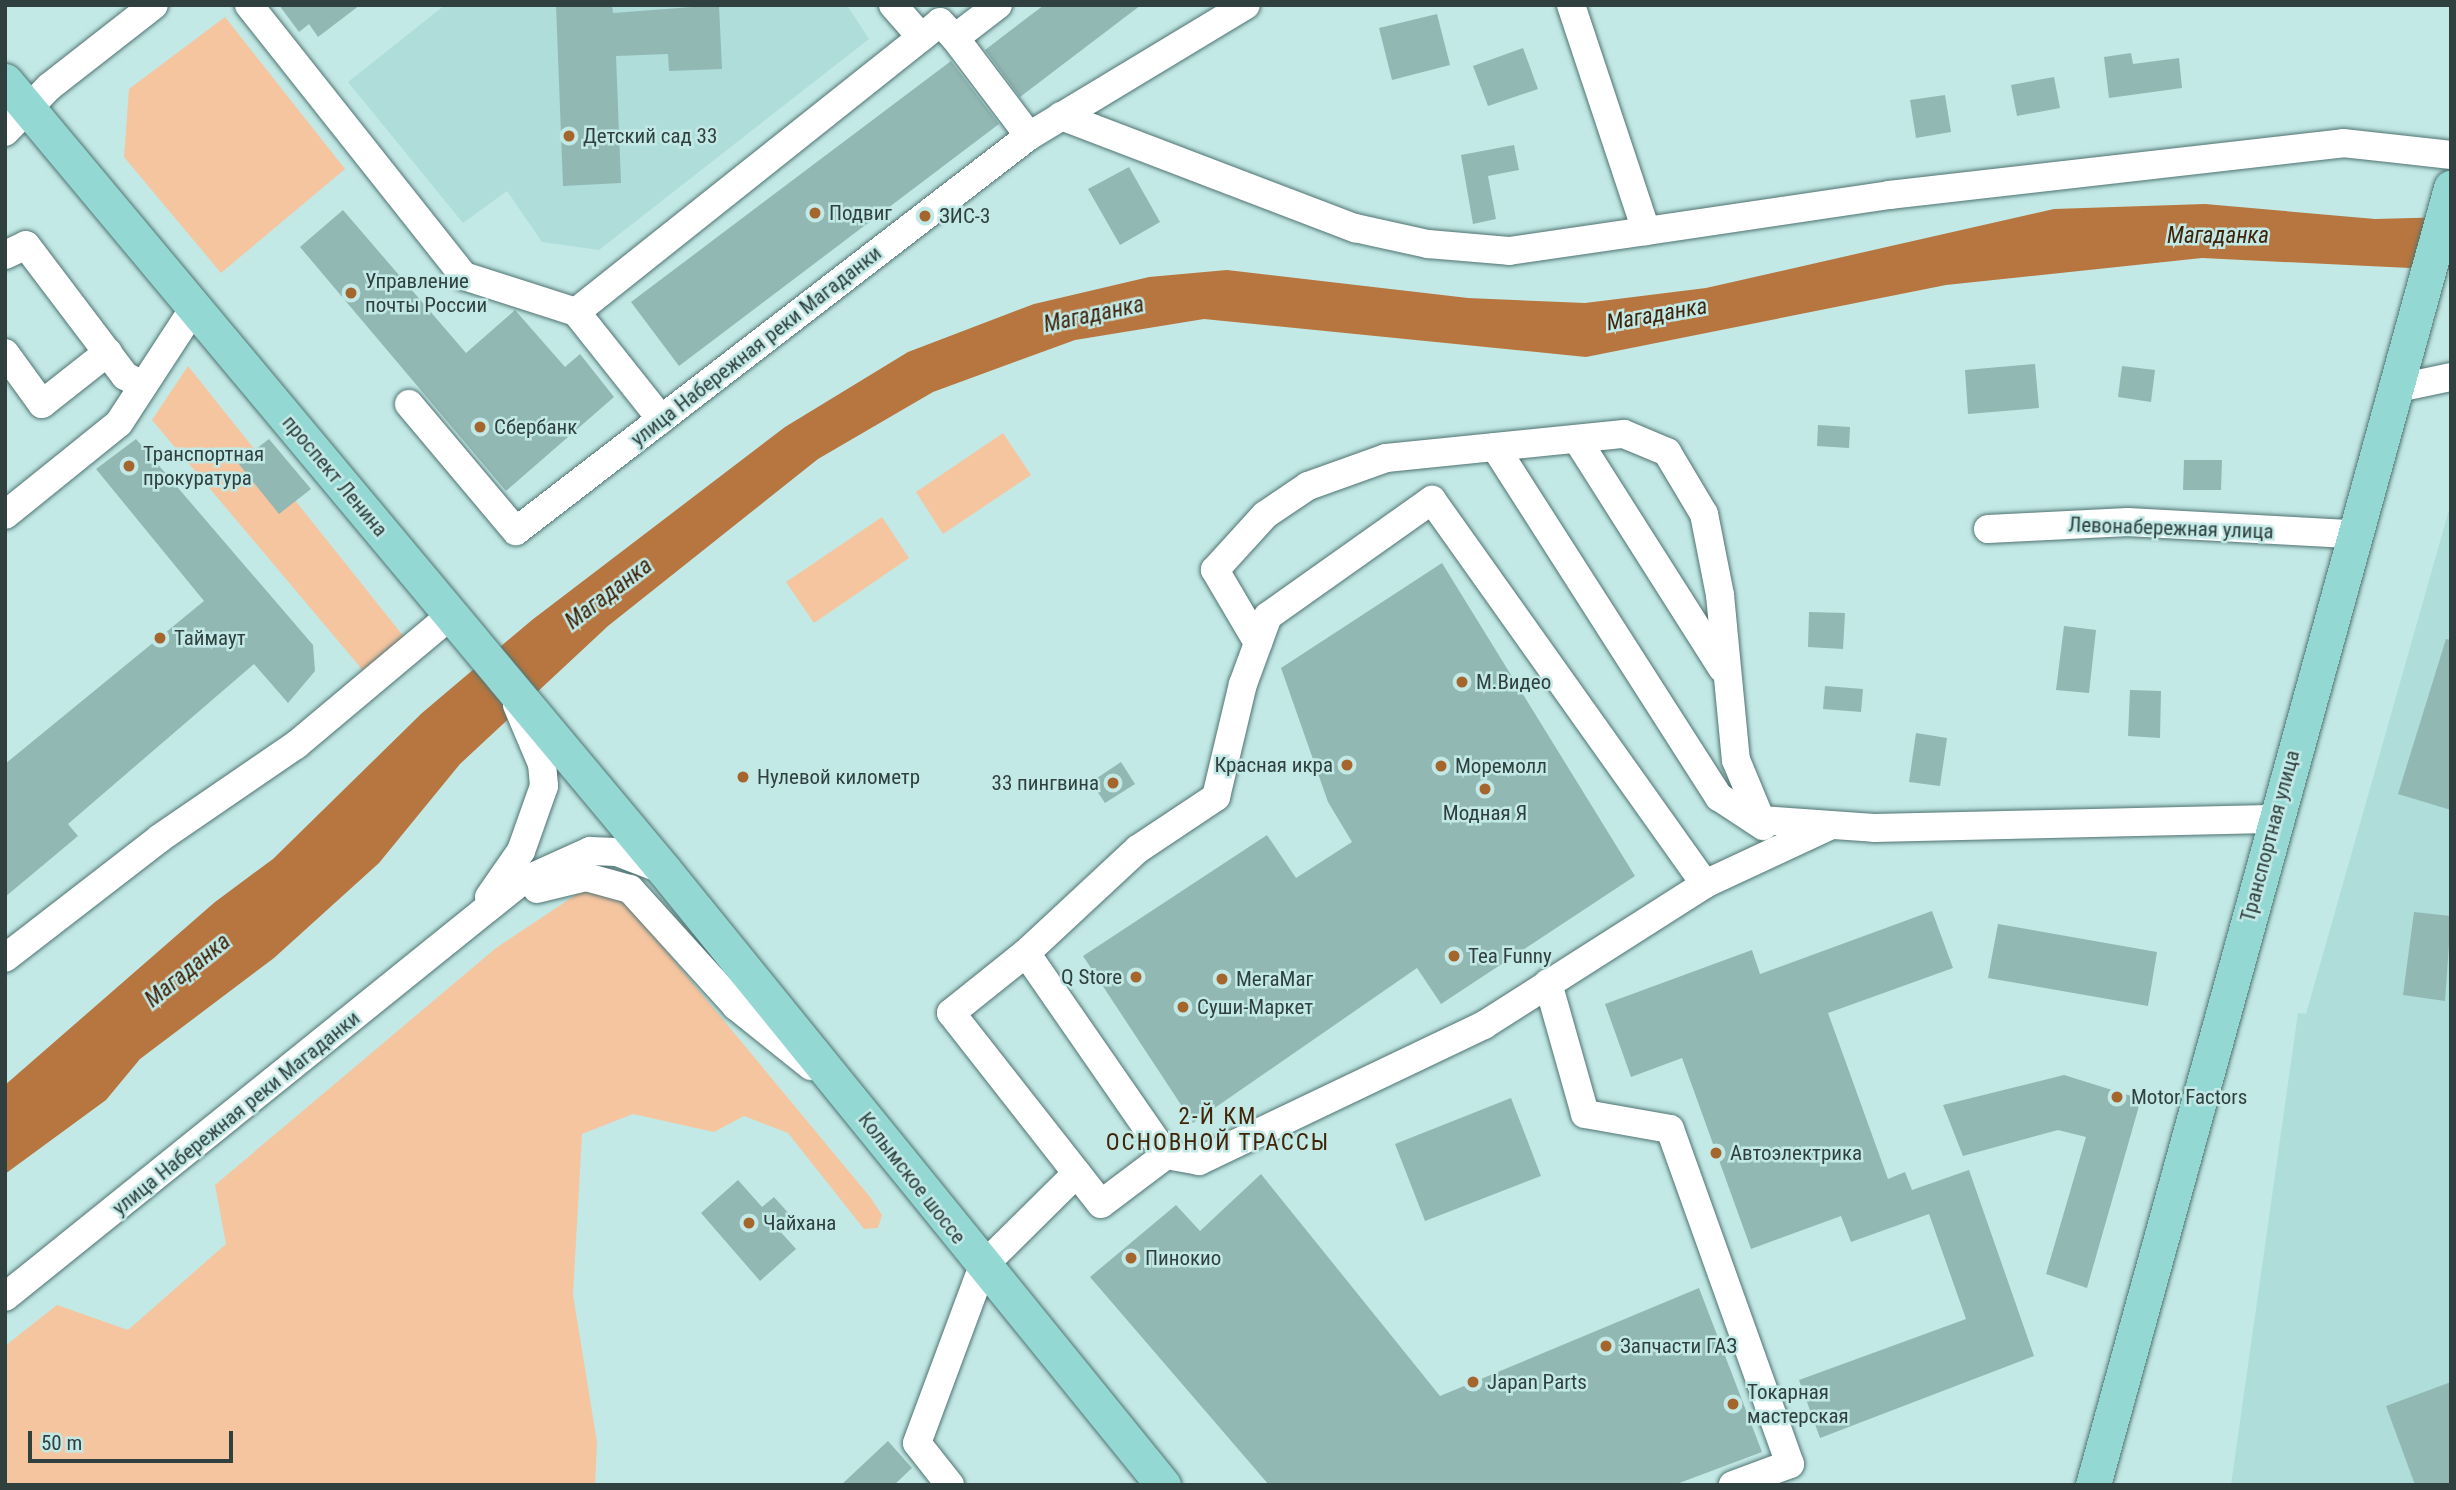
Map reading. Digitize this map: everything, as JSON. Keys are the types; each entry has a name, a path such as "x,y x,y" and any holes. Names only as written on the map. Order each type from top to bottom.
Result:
{"main road":[{"name":"проспект Ленина","path":"5,81 17,121 194,308 507,681 548,752 664,870"},
{"name":"Транспортная улица","path":"2093,1485 2417,302 2451,188"},
{"name":"Колымское шоссе","path":"664,870 1163,1485"}],"street":[{"path":"17,121 154,5"},
{"path":"249,5 315,72 464,276 576,312 662,419"},
{"path":"893,5 921,37"},
{"path":"955,38 998,5"},
{"name":"улица Набережная реки Магаданки","path":"409,404 516,531 1029,136 1246,5"},
{"path":"1571,5 1646,231"},
{"path":"576,312 940,22 1029,136"},
{"path":"1061,117 1355,228 1428,244 1509,251 1889,195 2343,143 2451,155"},
{"path":"5,255 26,245 125,376 144,385"},
{"path":"5,515 119,422 194,308"},
{"path":"5,353 42,404 108,352"},
{"path":"2393,389 2451,377"},
{"path":"1258,643 1215,570 1265,515 1308,486 1386,458 1578,441 1624,434 1667,453 1704,514 1736,760 1772,853"},
{"path":"1578,441 1726,673"},
{"path":"1495,447 1719,797 1761,820 1830,826 2275,819"},
{"path":"1166,1155 1101,1204 951,1013 1026,953 1138,849 1216,797 1258,643 1268,616 1432,500 1705,884"},
{"name":"Левонабережная улица","path":"1988,529 2128,522 2353,534"},
{"path":"5,958 160,838 296,745 457,621"},
{"path":"468,928 521,851 541,799 548,752"},
{"path":"1026,953 1166,1155 1199,1161 1472,1031 1705,884 1830,826"},
{"path":"468,928 519,883 577,855 617,852 664,870"},
{"path":"468,928 551,882 586,877 618,883 639,896 736,1006 844,1091"},
{"name":"улица Набережная реки Магаданки","path":"5,1297 468,928"},
{"path":"1548,983 1585,1114 1670,1129 1790,1464 1733,1485"},
{"path":"950,1485 917,1443 983,1266 1077,1173"}],"shaded area":[{"name":"Детский сад 33","path":"445,5 847,5 869,39 599,250 542,242 507,191 463,223 348,82"},
{"path":"225,17 345,169 221,273 124,157 129,89"},
{"path":"188,366 412,647 371,680 152,420"},
{"path":"1003,433 1031,475 943,534 916,492"},
{"path":"2451,503 2451,1485 2231,1485 2298,1013 2306,1014"},
{"path":"882,517 909,558 814,623 786,582"},
{"path":"586,888 619,894 870,1197 882,1215 878,1228 864,1229 788,1133 744,1116 714,1132 633,1114 582,1134 573,1295 597,1442 595,1485 5,1485 5,1346 57,1305 128,1330 226,1244 215,1185 496,948"}],"water":[{"name":"Магаданка","path":"2205,204 2375,219 2451,217 2451,270 2202,258 1946,285 1586,357 1204,319 1075,340 933,392 818,459 608,626 460,764 379,863 274,958 140,1059 106,1100 5,1174 5,1085 215,902 273,859 422,713 532,620 785,427 908,352 1034,304 1149,277 1227,270 1468,298 1585,303 1706,288 2054,209"}],"building":[{"path":"279,5 360,5 318,37 309,24 299,32"},
{"path":"556,5 612,5 613,13 719,5 722,69 669,71 668,54 616,56 621,183 563,186"},
{"path":"1044,5 1141,5 1020,97 985,50"},
{"path":"1437,14 1450,65 1392,80 1379,28"},
{"path":"1523,48 1538,89 1488,106 1473,66"},
{"path":"2131,53 2133,64 2179,58 2182,88 2109,98 2104,57"},
{"name":"Подвиг","path":"951,61 999,124 679,366 631,302"},
{"path":"2054,77 2060,108 2017,116 2011,85"},
{"path":"1945,95 1951,132 1916,138 1910,100"},
{"path":"1514,145 1519,170 1488,176 1496,219 1473,224 1461,155"},
{"path":"1129,167 1160,222 1120,245 1088,189"},
{"path":"343,210 466,353 515,310 565,367 580,354 614,397 506,491 300,247"},
{"path":"2035,364 2039,408 1968,414 1965,370"},
{"path":"2122,366 2155,370 2151,402 2118,397"},
{"path":"1818,425 1850,427 1849,448 1817,446"},
{"path":"136,439 313,645 315,671 288,703 254,664 68,824 78,836 5,897 5,764 204,601 96,469"},
{"path":"269,439 311,489 279,514 238,463"},
{"path":"2184,460 2222,460 2221,490 2183,490"},
{"name":"Моремолл","path":"1442,563 1635,876 1441,1004 1417,968 1193,1123 1083,956 1267,835 1296,878 1352,842 1328,802 1281,668"},
{"path":"1809,612 1845,613 1843,649 1808,647"},
{"path":"2064,626 2096,630 2089,693 2056,690"},
{"path":"2446,639 2451,640 2451,810 2398,794"},
{"path":"1825,686 1863,689 1861,712 1823,709"},
{"path":"2130,690 2161,691 2160,738 2128,736"},
{"path":"1916,733 1947,738 1940,786 1909,782"},
{"name":"33 пингвина","path":"1121,762 1135,784 1105,803 1091,782"},
{"path":"1932,911 1953,968 1828,1013 1888,1179 1905,1172 1912,1190 1969,1170 2034,1356 1820,1438 1799,1380 1966,1319 1929,1214 1851,1242 1841,1216 1751,1249 1682,1058 1631,1077 1605,1004 1752,950 1760,974"},
{"path":"2414,912 2451,916 2445,1001 2403,995"},
{"path":"1998,924 2157,952 2148,1006 1988,978"},
{"path":"2064,1075 2141,1099 2087,1288 2046,1274 2086,1137 2058,1130 1963,1156 1943,1105"},
{"path":"1511,1098 1541,1176 1425,1221 1395,1144"},
{"path":"1261,1174 1440,1396 1699,1288 1762,1452 1674,1485 1269,1485 1090,1277 1176,1205 1200,1231"},
{"path":"738,1180 762,1207 774,1197 792,1217 778,1229 796,1249 760,1281 701,1213"},
{"path":"2451,1382 2451,1485 2415,1485 2386,1406"},
{"path":"888,1441 912,1468 894,1485 841,1485"}],"place":[{"name":"Детский сад 33","path":"569,136"},
{"name":"Подвиг","path":"815,213"},
{"name":"ЗИС-3","path":"925,216"},
{"name":"Управление почты России","path":"351,293"},
{"name":"Сбербанк","path":"480,427"},
{"name":"Транспортная прокуратура","path":"129,466"},
{"name":"Таймаут","path":"160,638"},
{"name":"М.Видео","path":"1462,682"},
{"name":"Красная икра","path":"1347,765"},
{"name":"Моремолл","path":"1441,766"},
{"name":"Нулевой километр","path":"743,777"},
{"name":"33 пингвина","path":"1113,783"},
{"name":"Модная Я","path":"1485,789"},
{"name":"Tea Funny","path":"1454,956"},
{"name":"Q Store","path":"1136,977"},
{"name":"МегаМаг","path":"1222,979"},
{"name":"Суши-Маркет","path":"1183,1007"},
{"name":"Motor Factors","path":"2117,1097"},
{"name":"Автоэлектрика","path":"1716,1153"},
{"name":"Чайхана","path":"749,1223"},
{"name":"Пинокио","path":"1131,1258"},
{"name":"Запчасти ГАЗ","path":"1606,1346"},
{"name":"Japan Parts","path":"1473,1382"},
{"name":"Токарная мастерская","path":"1733,1404"}],"district":[{"name":"2-Й КМ ОСНОВНОЙ ТРАССЫ","path":"1218,1130"}]}
